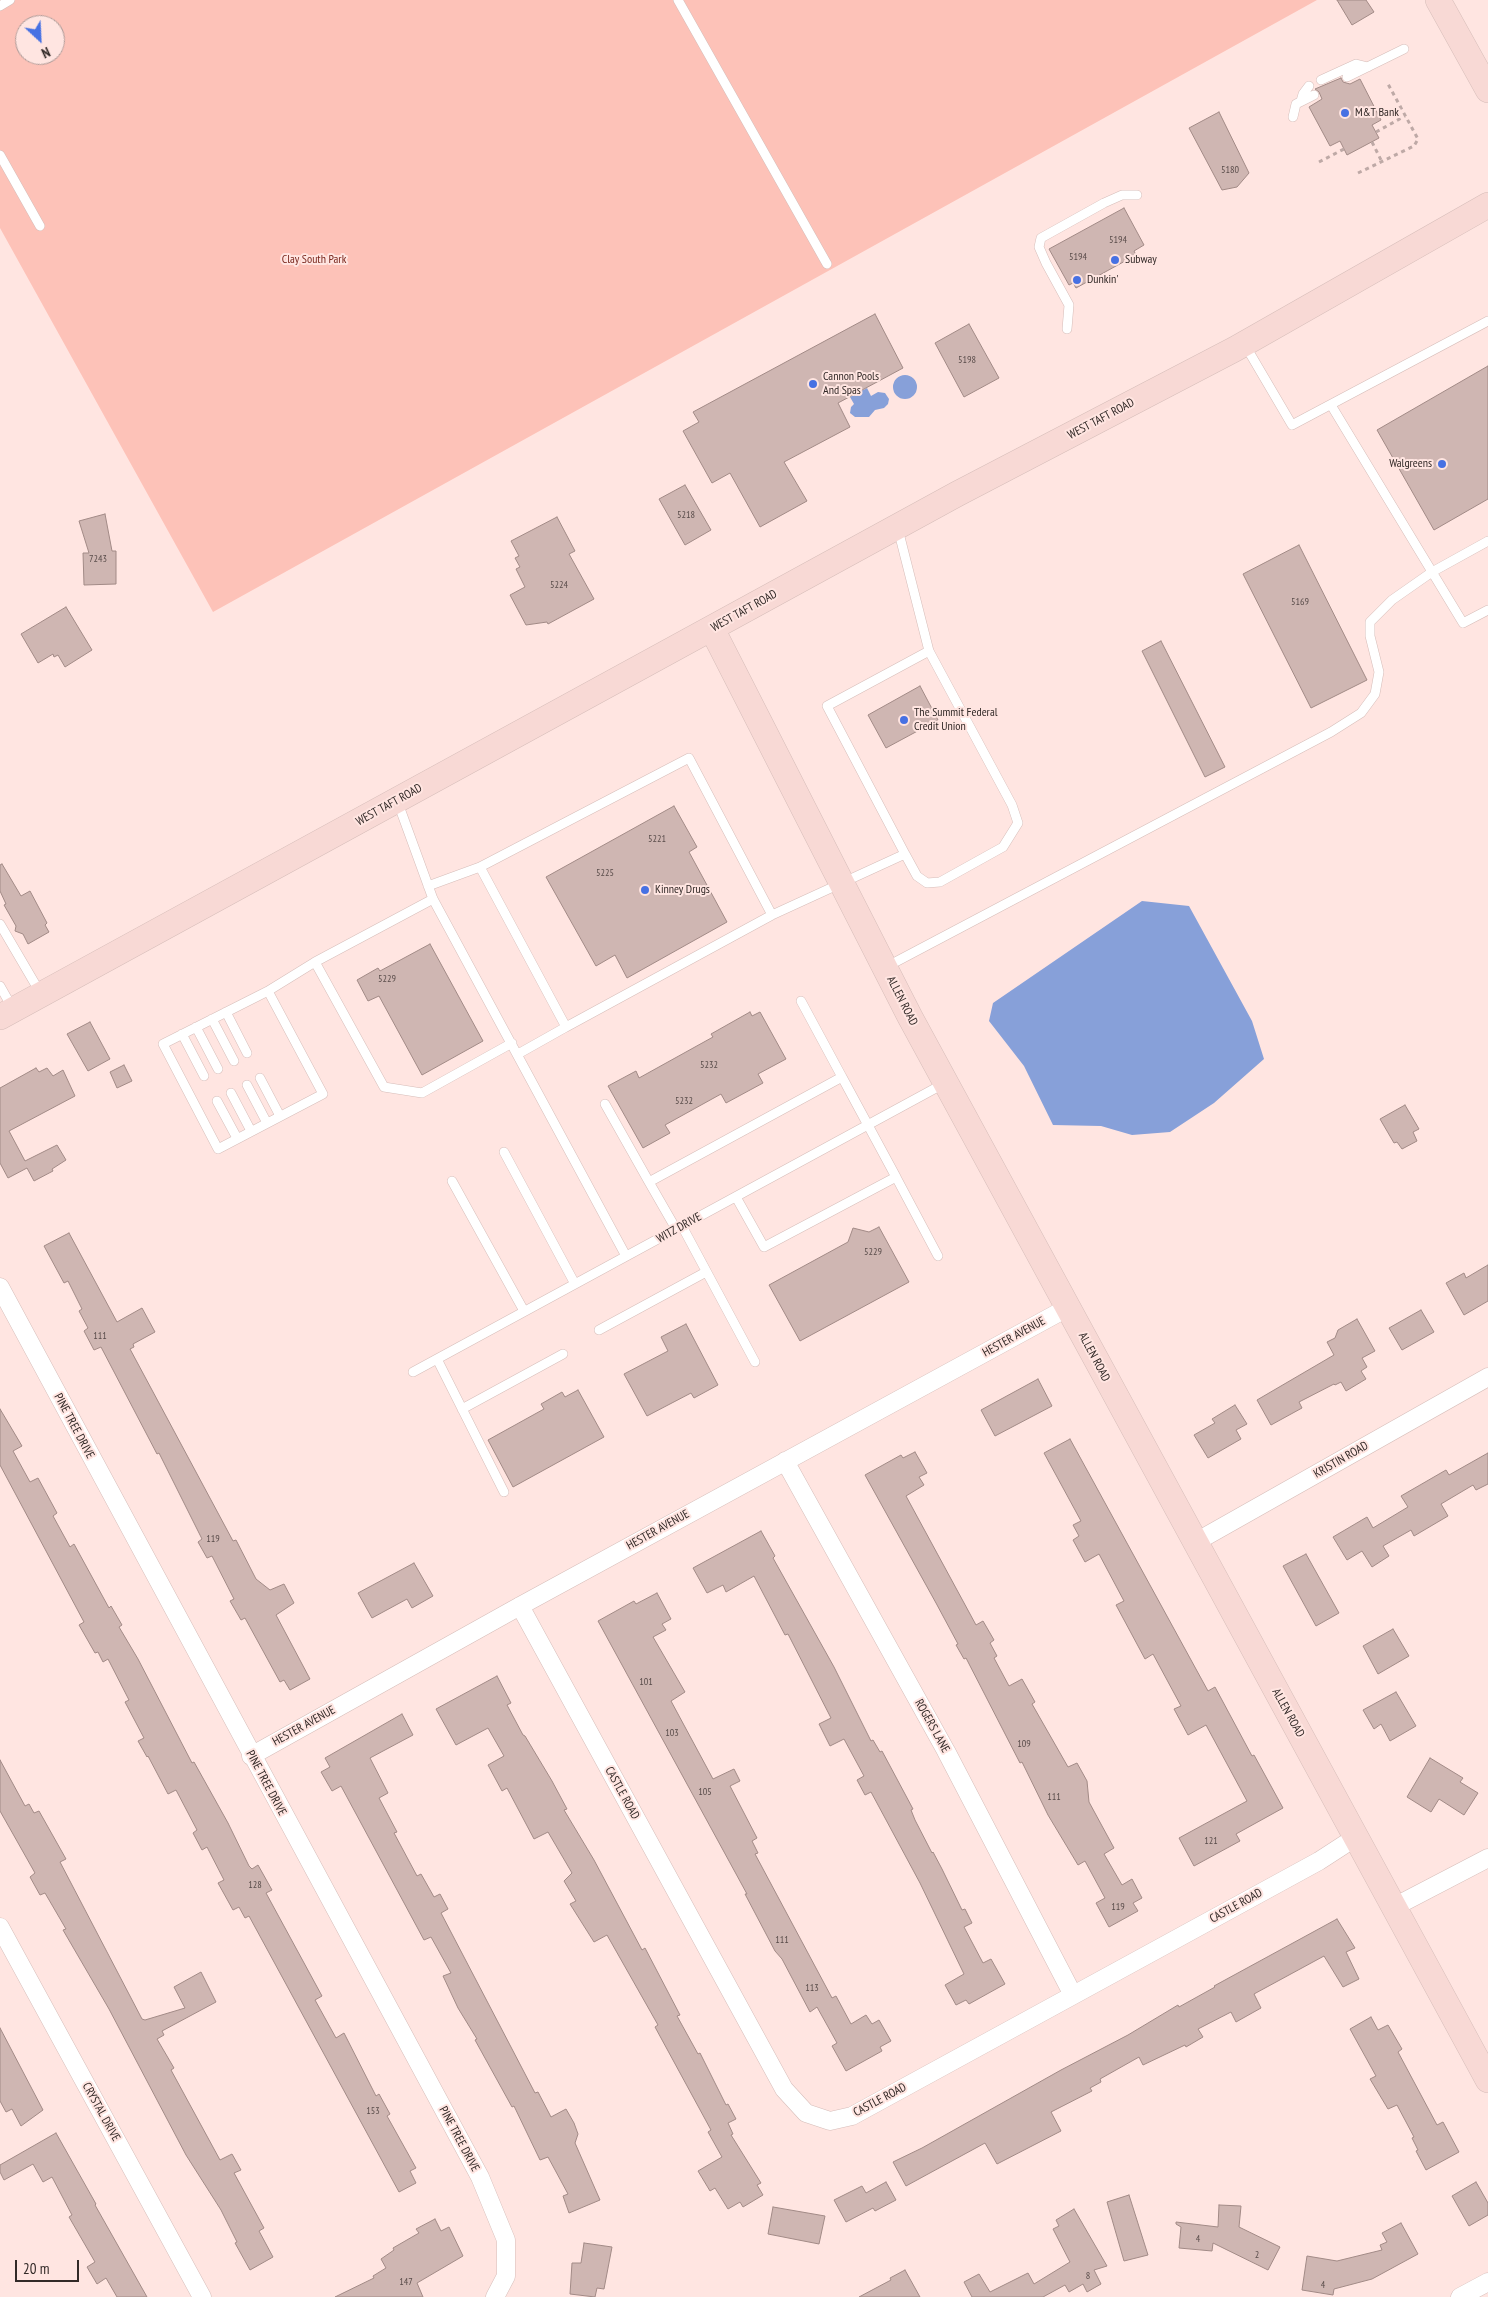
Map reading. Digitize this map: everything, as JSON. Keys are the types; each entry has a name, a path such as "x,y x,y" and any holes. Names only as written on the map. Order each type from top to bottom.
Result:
{"street":[{"path":"1438,0 1488,90"},
{"name":"WEST TAFT ROAD","path":"7,1013 898,527 1244,344 1488,205"},
{"name":"ALLEN ROAD","path":"712,629 884,968 945,1083 1488,2080"},
{"name":"PINE TREE DRIVE","path":"0,1288 480,2177 506,2240 506,2276 499,2290"},
{"name":"HESTER AVENUE","path":"251,1756 520,1606 1067,1308"},
{"name":"KRISTIN ROAD","path":"1194,1543 1488,1377"},
{"name":"ROGERS LANE","path":"785,1461 946,1751 1073,1995"},
{"name":"CASTLE ROAD","path":"520,1606 784,2089 806,2113 830,2121 852,2116 1319,1861 1356,1837"},
{"path":"1394,1907 1488,1858"},
{"name":"CRYSTAL DRIVE","path":"0,1927 202,2297"},
{"path":"1460,2297 1488,2282"}],"lane":[{"path":"0,6 10,0"},
{"path":"678,0 827,264"},
{"path":"1347,77 1404,50"},
{"path":"1321,80 1356,64 1368,67"},
{"path":"1293,118 1293,110 1311,90"},
{"path":"0,155 40,226"},
{"path":"1067,329 1069,305 1039,247 1041,238 1110,200 1122,195 1137,195"},
{"path":"1244,344 1292,425 1488,321"},
{"path":"1331,405 1463,623 1488,610"},
{"path":"898,527 930,650 1012,805 1018,822 1003,847 940,882 927,882 917,876 827,706 930,650"},
{"path":"884,968 1330,732 1360,713 1375,694 1379,672 1370,636 1370,622 1392,600 1432,572 1488,541"},
{"path":"428,886 480,867 689,758 772,914"},
{"path":"397,800 433,899 626,1256"},
{"path":"518,1054 772,914 905,854"},
{"path":"480,867 566,1027"},
{"path":"268,991 323,1094 218,1149 163,1044 268,991 315,962 433,899"},
{"path":"0,924 41,994"},
{"path":"315,962 384,1087 422,1093 512,1043"},
{"path":"0,986 7,1013"},
{"path":"801,1001 938,1256"},
{"path":"226,1012 247,1053"},
{"path":"212,1019 234,1060"},
{"path":"196,1027 218,1069"},
{"path":"182,1034 204,1076"},
{"path":"649,1182 842,1077"},
{"path":"260,1078 280,1116"},
{"name":"WITZ DRIVE","path":"413,1372 945,1083"},
{"path":"247,1085 267,1123"},
{"path":"231,1093 251,1131"},
{"path":"217,1100 237,1138"},
{"path":"606,1104 649,1182 706,1272 755,1362"},
{"path":"504,1152 575,1284"},
{"path":"736,1196 764,1248 896,1177"},
{"path":"452,1181 524,1311"},
{"path":"599,1330 706,1272"},
{"path":"462,1409 563,1354"},
{"path":"436,1359 504,1492"}],"path":[{"path":"1358,174 1414,146 1418,139 1388,84"},
{"path":"1376,132 1405,116"},
{"path":"1372,142 1382,162"},
{"path":"1319,162 1344,149"}],"green space":[{"name":"Clay South Park","path":"0,0 1317,0 213,612 0,228"}],"water":[{"path":"905,375 910,376 916,382 916,392 910,398 905,399 900,398 894,392 893,387 894,382 900,376"},
{"path":"867,388 871,396 878,392 885,393 889,399 888,404 884,408 875,410 869,417 855,417 850,413 851,407 854,404 850,397"},
{"path":"1142,901 1189,906 1252,1021 1264,1059 1214,1103 1170,1132 1132,1135 1101,1126 1053,1125 1024,1066 989,1021 993,1003"}],"building":[{"path":"1337,0 1366,0 1374,12 1352,25"},
{"name":"M&T Bank","path":"1341,78 1343,82 1350,84 1360,79 1381,120 1372,125 1379,138 1347,155 1340,141 1330,146 1309,107 1322,99 1319,92 1315,89"},
{"path":"1219,112 1249,173 1237,187 1222,190 1189,128"},
{"path":"1124,208 1144,245 1134,251 1136,255 1076,288 1073,283 1069,285 1049,249"},
{"path":"875,314 903,368 838,403 850,427 784,462 807,501 760,527 730,473 712,483 683,431 699,422 693,412"},
{"path":"969,324 999,378 964,397 935,343"},
{"name":"Walgreens","path":"1488,366 1488,499 1434,530 1377,430"},
{"path":"685,485 711,530 685,545 659,499"},
{"path":"105,514 112,551 116,551 116,584 84,585 83,553 89,553 79,521"},
{"path":"557,517 575,551 569,554 594,599 548,624 547,622 526,625 510,595 525,587 516,569 520,567 515,558 519,556 511,541"},
{"path":"1299,545 1367,680 1311,708 1243,574"},
{"path":"66,607 92,650 65,667 58,655 54,657 53,654 38,663 21,634"},
{"path":"1161,641 1225,767 1205,777 1142,651"},
{"path":"920,686 938,720 886,748 868,715"},
{"path":"674,806 697,847 689,852 727,922 627,978 615,955 596,966 546,877"},
{"path":"2,864 21,896 30,891 47,923 45,925 49,932 28,944 23,934 15,931 16,926 4,905 6,904 0,891 0,865"},
{"path":"430,944 483,1041 422,1075 379,996 368,1001 357,980 378,968 380,971"},
{"path":"750,1012 752,1016 760,1012 786,1059 758,1074 763,1083 726,1103 721,1094 665,1125 670,1133 643,1148 608,1086 636,1071 639,1078 713,1037 711,1034"},
{"path":"90,1022 110,1059 88,1071 67,1034"},
{"path":"124,1065 132,1081 117,1088 110,1072"},
{"path":"36,1068 39,1072 47,1068 53,1076 63,1070 75,1096 9,1131 25,1161 57,1145 66,1160 52,1169 53,1171 34,1181 27,1168 8,1178 0,1163 0,1088"},
{"path":"1405,1105 1419,1129 1413,1132 1417,1141 1402,1149 1397,1142 1394,1143 1380,1119"},
{"path":"879,1227 909,1282 800,1341 769,1285 848,1242 853,1228 869,1232"},
{"path":"69,1233 117,1322 142,1308 155,1332 133,1344 134,1347 130,1349 233,1541 236,1540 256,1579 270,1590 284,1584 294,1603 276,1615 310,1679 290,1690 284,1680 280,1682 245,1618 241,1620 230,1601 234,1599 212,1556 207,1558 198,1542 202,1539 159,1453 157,1454 101,1347 94,1350 84,1331 88,1328 79,1311 82,1309 68,1281 64,1283 44,1246"},
{"path":"1488,1265 1488,1301 1464,1315 1446,1283 1464,1273 1466,1278"},
{"path":"1421,1310 1434,1332 1402,1350 1389,1328"},
{"path":"1357,1319 1375,1351 1362,1358 1367,1367 1361,1371 1366,1379 1346,1391 1341,1382 1334,1384 1299,1402 1302,1408 1271,1425 1257,1400 1334,1355 1327,1342 1335,1338 1338,1330"},
{"path":"686,1324 718,1385 694,1398 691,1393 647,1416 624,1374 668,1351 661,1337"},
{"path":"1038,1379 1052,1406 995,1436 981,1410"},
{"path":"578,1390 604,1437 513,1487 488,1440 544,1409 541,1404 562,1392 565,1397"},
{"path":"1235,1405 1247,1424 1236,1430 1241,1439 1208,1458 1194,1435 1215,1423 1212,1419"},
{"path":"0,1409 22,1446 13,1451 30,1482 38,1478 57,1513 53,1516 70,1547 74,1544 109,1608 111,1606 122,1625 119,1627 138,1659 192,1763 194,1762 228,1823 249,1866 252,1869 258,1865 272,1890 266,1893 322,1996 315,2000 336,2038 344,2033 376,2096 379,2094 390,2114 387,2116 416,2168 410,2171 416,2183 399,2192 249,1916 245,1918 239,1907 233,1910 218,1883 224,1880 207,1847 202,1850 193,1833 197,1830 176,1790 168,1794 138,1741 144,1738 125,1702 129,1700 108,1659 103,1662 98,1652 95,1653 79,1625 84,1622 0,1465"},
{"path":"1070,1439 1208,1691 1215,1687 1252,1756 1254,1755 1283,1808 1236,1834 1240,1841 1194,1866 1179,1838 1247,1801 1206,1725 1188,1735 1174,1709 1181,1706 1153,1654 1145,1659 1116,1605 1124,1601 1099,1554 1085,1562 1073,1540 1079,1536 1073,1525 1081,1521 1044,1453"},
{"path":"915,1452 927,1473 919,1477 924,1485 906,1496 976,1625 983,1621 994,1640 990,1643 997,1656 994,1658 1009,1686 1022,1679 1035,1702 1032,1704 1068,1767 1077,1763 1087,1781 1089,1802 1114,1848 1104,1854 1122,1885 1132,1879 1142,1898 1133,1903 1138,1911 1109,1927 1096,1903 1105,1898 1085,1861 1078,1865 1048,1815 1022,1762 1020,1763 966,1658 964,1659 956,1645 958,1644 865,1475 901,1455 903,1458"},
{"path":"1488,1453 1488,1484 1476,1490 1473,1485 1441,1504 1448,1516 1414,1536 1411,1530 1383,1546 1389,1556 1372,1567 1362,1551 1347,1560 1333,1537 1367,1517 1373,1528 1408,1507 1401,1496 1446,1470 1449,1475"},
{"path":"761,1531 775,1556 773,1558 834,1667 871,1741 873,1740 880,1752 882,1751 913,1809 911,1810 915,1820 962,1910 965,1909 972,1923 964,1927 983,1963 991,1959 1005,1984 969,2004 966,2000 956,2005 945,1985 964,1974 920,1883 871,1792 865,1795 857,1780 864,1776 844,1739 830,1746 819,1724 831,1718 788,1634 785,1635 754,1576 726,1592 723,1585 707,1593 693,1568"},
{"path":"1306,1554 1339,1613 1316,1626 1283,1566"},
{"path":"414,1563 433,1596 412,1608 407,1599 372,1618 358,1593"},
{"path":"657,1593 671,1619 662,1624 666,1630 653,1637 685,1692 671,1701 713,1779 734,1769 740,1781 730,1786 757,1838 752,1841 758,1853 755,1854 832,1998 836,1996 851,2024 866,2015 872,2024 879,2020 891,2041 880,2047 882,2051 846,2071 832,2046 837,2043 817,2007 810,2012 782,1959 775,1951 745,1894 747,1894 598,1621 634,1601 636,1604"},
{"path":"1393,1629 1409,1656 1378,1674 1363,1646"},
{"path":"497,1676 511,1703 507,1705 523,1735 552,1781 567,1809 564,1810 594,1860 642,1950 645,1948 680,2015 677,2016 698,2054 700,2053 726,2105 728,2104 736,2119 728,2123 733,2134 731,2135 761,2183 757,2185 763,2195 743,2207 740,2202 728,2209 715,2188 710,2191 698,2171 722,2157 708,2132 711,2130 655,2027 658,2025 607,1935 594,1942 570,1904 576,1901 564,1881 572,1873 548,1832 534,1839 507,1788 502,1791 488,1765 504,1756 488,1728 456,1745 436,1709"},
{"path":"1396,1692 1416,1726 1390,1741 1381,1724 1374,1729 1363,1710"},
{"path":"402,1714 413,1735 370,1758 388,1793 379,1798 397,1832 394,1833 417,1876 421,1874 434,1897 440,1894 448,1909 441,1913 535,2093 538,2092 551,2117 566,2109 574,2123 578,2134 575,2143 600,2200 569,2213 563,2196 568,2194 548,2157 540,2160 514,2106 512,2107 475,2040 477,2039 458,2008 443,1976 451,1973 431,1937 424,1940 341,1786 332,1791 321,1772 330,1767 325,1758"},
{"path":"1430,1758 1463,1778 1460,1782 1478,1793 1464,1815 1439,1799 1431,1812 1407,1797"},
{"path":"0,1760 25,1806 29,1804 34,1813 39,1811 66,1859 60,1862 142,2019 145,2020 185,2008 174,1987 201,1972 216,2002 162,2031 164,2035 157,2039 174,2068 171,2070 220,2160 232,2154 241,2170 234,2173 264,2228 259,2231 273,2257 250,2270 235,2243 237,2242 221,2210 186,2155 109,2009 63,1930 66,1929 45,1893 40,1895 30,1877 35,1873 0,1811"},
{"path":"1337,1919 1355,1948 1346,1952 1359,1979 1343,1987 1324,1956 1254,1994 1261,2008 1236,2022 1231,2012 1198,2029 1203,2037 1186,2047 1185,2045 1143,2065 1139,2057 1100,2079 1101,2082 1090,2088 1092,2091 1051,2112 1061,2131 997,2164 985,2143 906,2186 893,2162 922,2148 1061,2070 1128,2035 1178,2005 1179,2007"},
{"path":"1371,2017 1378,2030 1388,2025 1402,2049 1398,2052 1437,2125 1443,2122 1459,2152 1426,2170 1416,2151 1418,2150 1412,2138 1414,2137 1397,2105 1388,2109 1370,2079 1376,2076 1350,2029"},
{"path":"0,2028 43,2110 21,2126 12,2109 6,2112 0,2101"},
{"path":"56,2133 147,2297 117,2297 106,2278 97,2284 87,2267 95,2262 69,2217 72,2215 52,2177 43,2182 33,2164 4,2180 0,2172 0,2165"},
{"path":"886,2182 896,2200 875,2211 873,2208 846,2222 834,2200 862,2186 866,2193"},
{"path":"1476,2182 1488,2203 1488,2215 1469,2226 1452,2196"},
{"path":"1129,2195 1148,2255 1124,2261 1107,2202"},
{"path":"1219,2205 1241,2206 1239,2227 1280,2247 1268,2270 1213,2243 1212,2251 1179,2248 1181,2227 1176,2222 1218,2227"},
{"path":"773,2207 825,2216 819,2244 768,2234"},
{"path":"1074,2209 1107,2266 1094,2270 1101,2284 1087,2292 1083,2284 1069,2292 1065,2285 1043,2297 972,2297 964,2282 979,2274 990,2292 1028,2273 1034,2284 1070,2262 1053,2229 1059,2226 1056,2220"},
{"path":"435,2219 441,2231 449,2227 463,2256 417,2283 423,2297 335,2297 374,2278 373,2276 386,2268 381,2259 394,2250 393,2248 419,2233 416,2229"},
{"path":"1401,2223 1418,2254 1372,2279 1334,2289 1333,2295 1302,2290 1307,2256 1337,2261 1382,2250 1380,2245 1387,2242 1382,2233"},
{"path":"584,2243 612,2247 604,2289 597,2288 595,2297 570,2294 572,2263 581,2263"},
{"path":"905,2270 920,2297 859,2297 891,2280 890,2278"}],"place":[{"name":"M&T Bank","path":"1345,113"},
{"name":"Subway","path":"1115,260"},
{"name":"Dunkin'","path":"1077,280"},
{"name":"Cannon Pools And Spas","path":"813,384"},
{"name":"Walgreens","path":"1442,464"},
{"name":"The Summit Federal Credit Union","path":"904,720"},
{"name":"Kinney Drugs","path":"645,890"}]}
